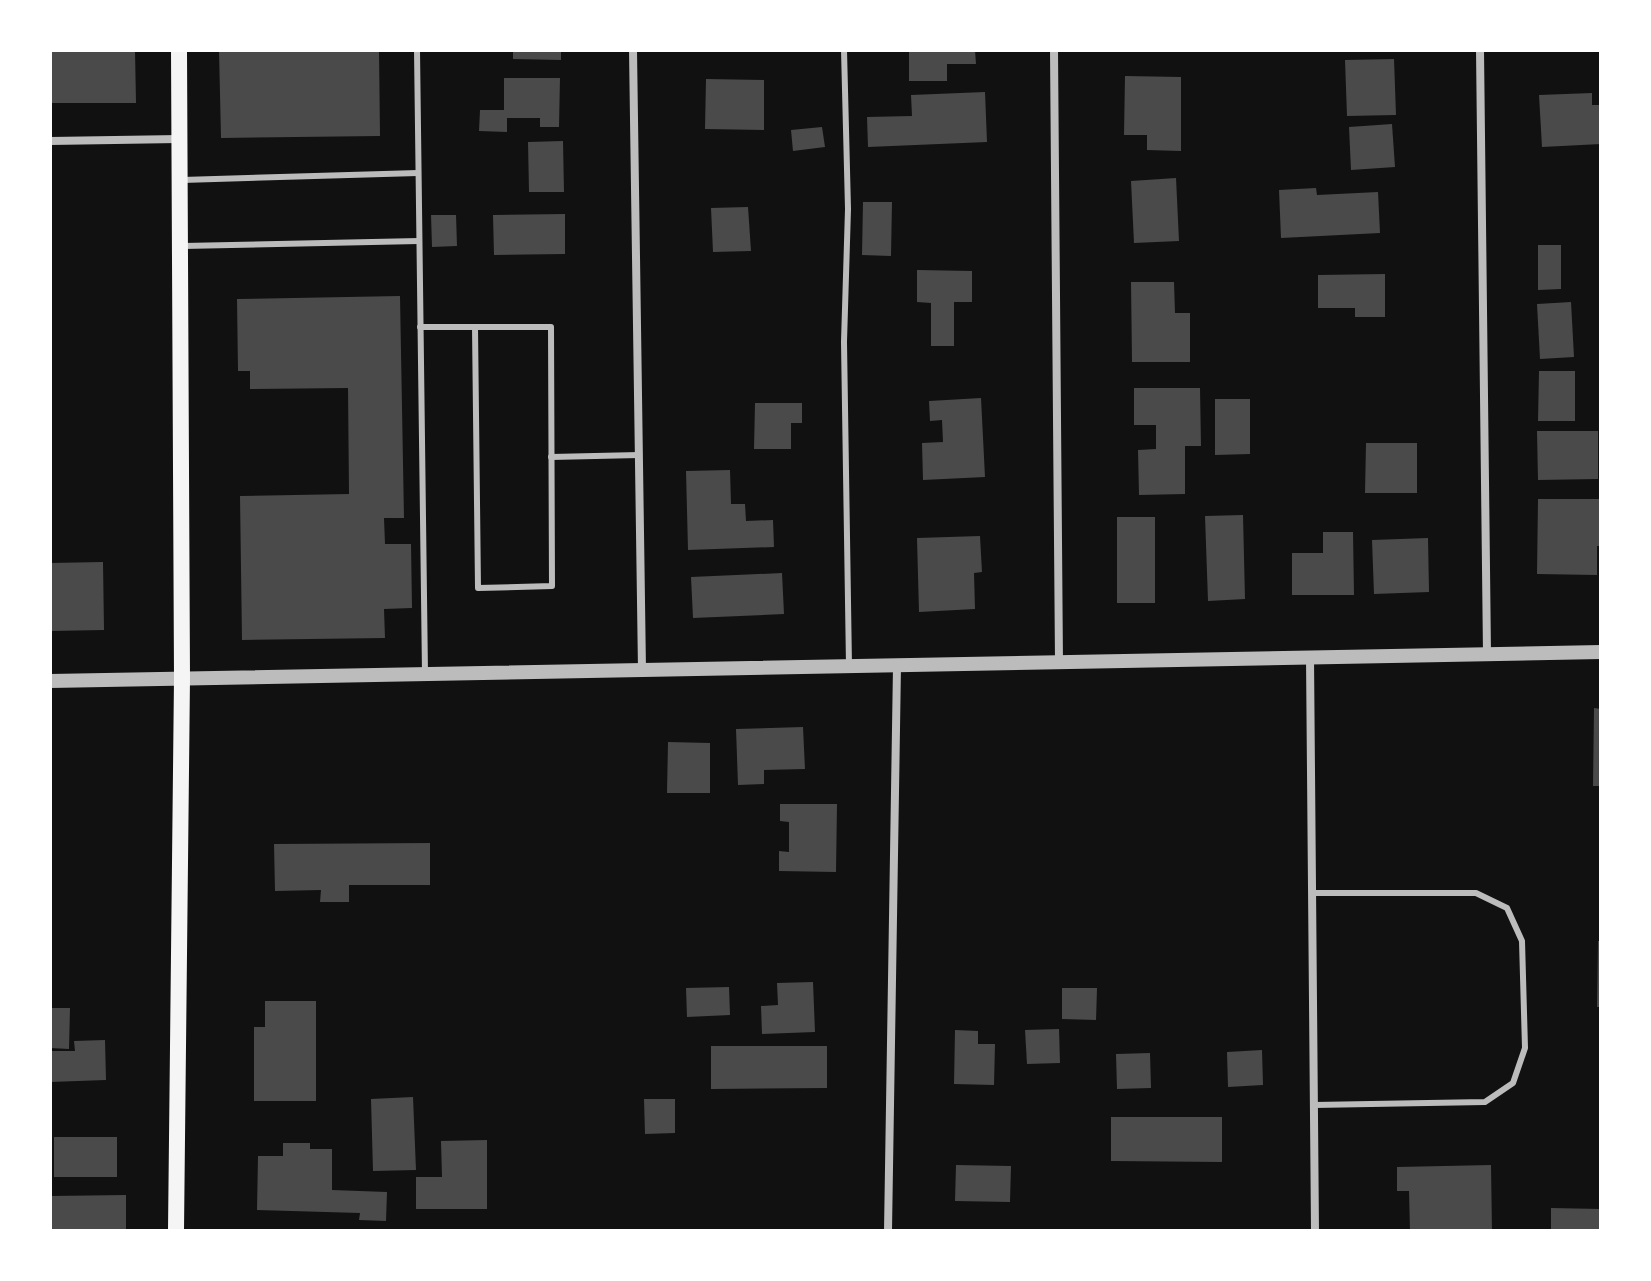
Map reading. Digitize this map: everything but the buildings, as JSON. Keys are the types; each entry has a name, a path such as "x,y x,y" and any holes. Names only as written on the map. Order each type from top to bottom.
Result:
{"main road":[{"path":"176,1231 182,678 179,50"}],"street":[{"path":"633,50 642,670"},
{"path":"1054,50 1059,663"},
{"path":"1480,50 1487,654"},
{"path":"50,141 179,139"},
{"path":"50,681 1601,652"},
{"path":"1310,657 1315,1231"},
{"path":"888,1231 897,666"}],"lane":[{"path":"417,50 425,674"},
{"path":"844,50 848,209 844,342 849,667"},
{"path":"179,180 418,173"},
{"path":"179,246 419,241"},
{"path":"420,327 475,327 551,327 552,586 478,588 475,327"},
{"path":"551,457 639,455"},
{"path":"1312,893 1476,893 1507,908 1522,941 1525,1048 1513,1083 1485,1102 1314,1105"}]}
